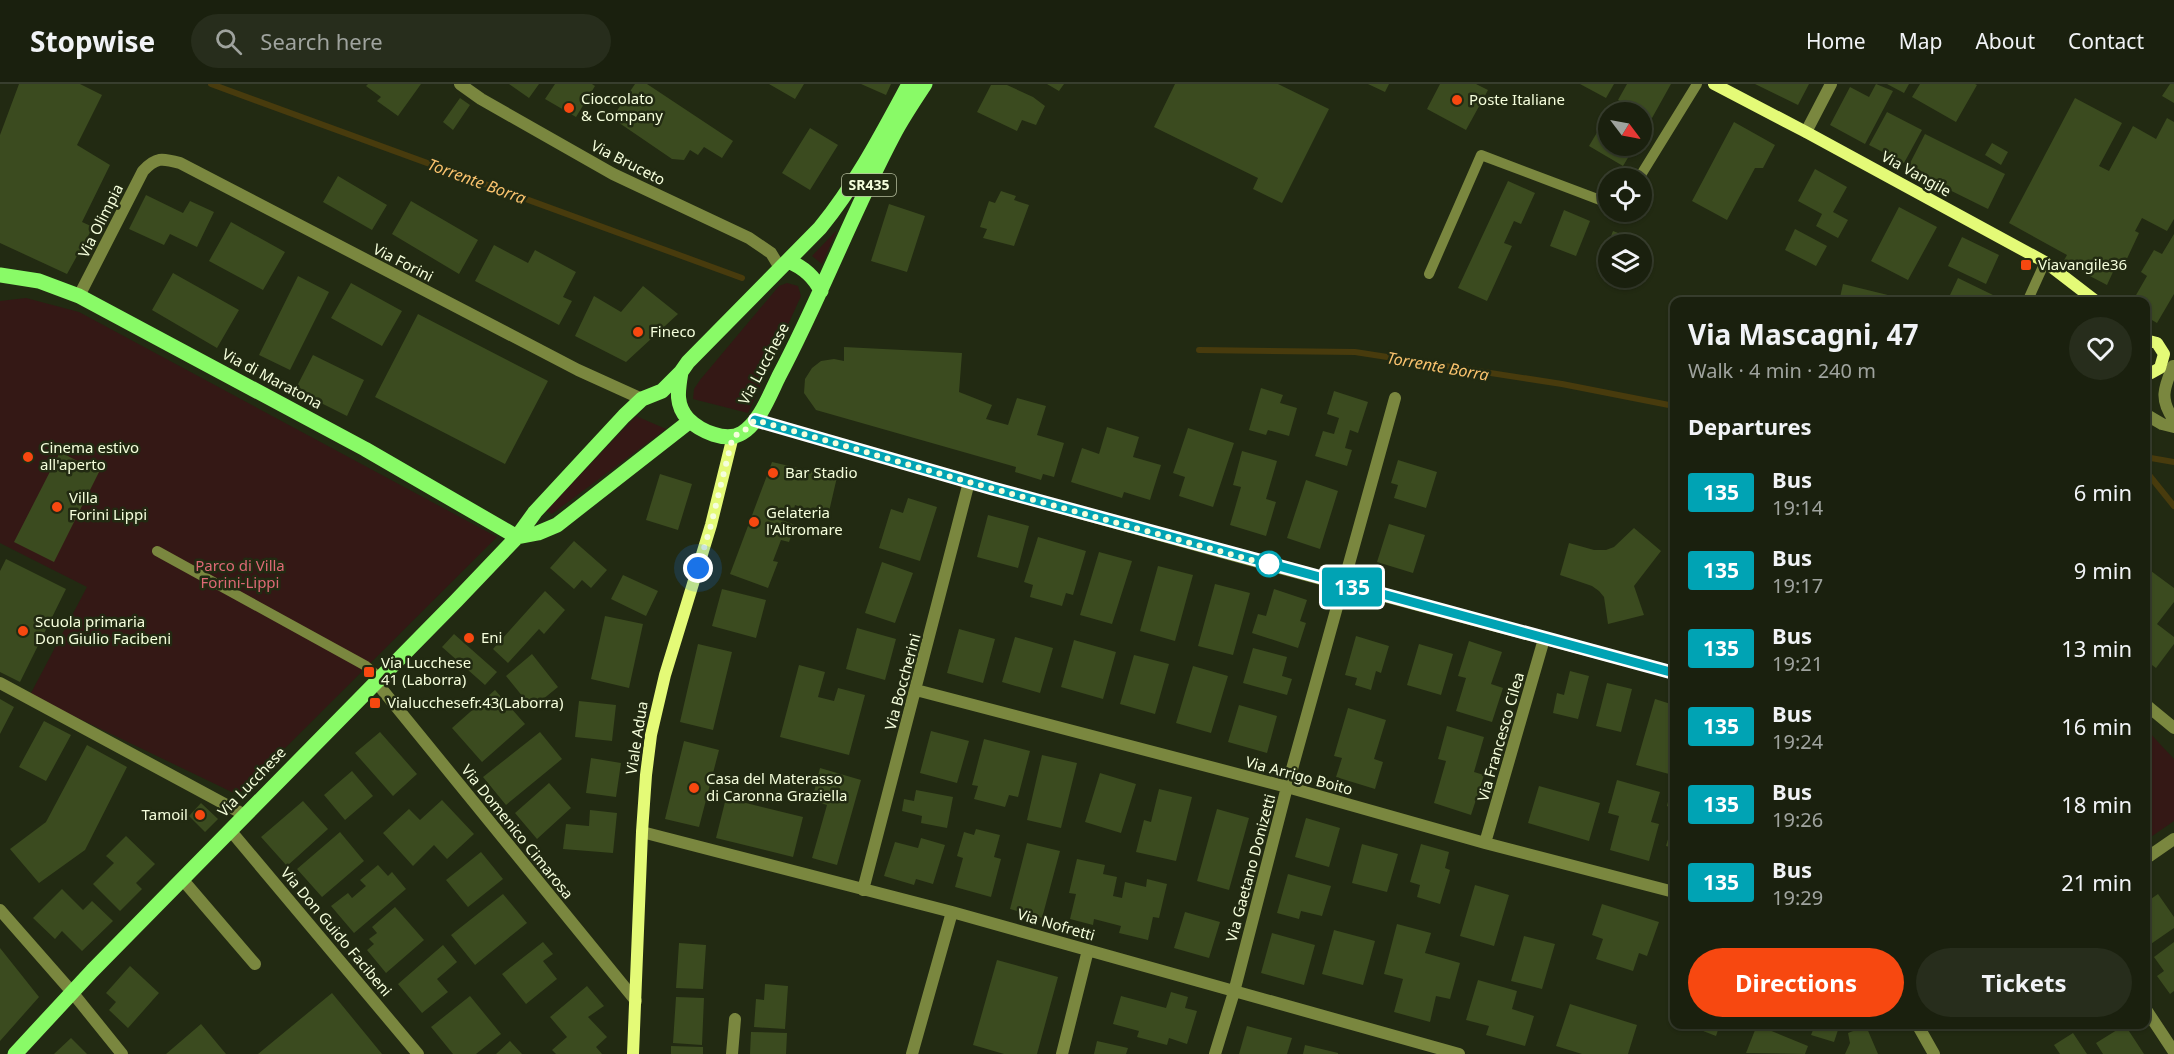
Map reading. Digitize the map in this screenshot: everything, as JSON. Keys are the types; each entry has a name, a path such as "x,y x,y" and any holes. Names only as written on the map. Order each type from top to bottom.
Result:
{"main road":[{"name":"SR435","path":"784,265 837,208 865,165 909,84"},
{"name":"SR435","path":"821,291 894,133 925,84"},
{"name":"Via Vangile","path":"1714,84 2050,266 2090,297"},
{"path":"733,436 708,433 690,421 683,413 677,395 681,372 688,362 784,265 799,266 816,279 821,291"},
{"path":"2050,266 2079,297"},
{"name":"Via di Maratona","path":"0,275 39,281 79,296 365,449 517,537"},
{"name":"Via Lucchese","path":"733,436 742,433 755,420 789,358 821,291"},
{"path":"2150,340 2160,346 2174,350"},
{"path":"2160,346 2164,354 2160,368"},
{"path":"2150,373 2160,368 2173,366"},
{"name":"Via Lucchese","path":"15,1054 72,992 517,537 536,512 642,399 662,390 681,372"},
{"path":"517,537 537,533 557,525 690,421"},
{"name":"Viale Adua","path":"633,1054 642,831 646,776 657,705 711,525 733,436"}],"street":[{"name":"Via Bruceto","path":"460,84 481,99 613,174 749,238 784,265"},
{"path":"1806,132 1832,84"},
{"name":"Via Forini","path":"152,162 164,158 180,163 567,365 642,399"},
{"name":"Via Olimpia","path":"79,296 143,171 152,162"},
{"path":"2173,366 2163,396 2174,420"},
{"name":"Via Gaetano Donizetti","path":"1215,1054 1234,992 1287,787 1395,398"},
{"path":"2150,417 2162,424 2174,427"},
{"path":"755,420 1342,585 1670,672"},
{"name":"Via Boccherini","path":"863,890 969,482"},
{"name":"Via Francesco Cilea","path":"1485,843 1544,639"},
{"name":"Via Domenico Cimarosa","path":"378,680 636,1001"},
{"path":"0,683 246,815"},
{"name":"Via Arrigo Boito","path":"916,690 1287,787 1485,843 1670,891"},
{"path":"2150,708 2174,728"},
{"name":"Via Don Guido Facibeni","path":"230,830 418,1054"},
{"name":"Via Nofretti","path":"642,831 952,912 1459,1054"},
{"path":"2150,856 2174,839"},
{"path":"182,879 255,964"},
{"path":"0,910 72,992 122,1054"},
{"path":"912,1054 952,912"},
{"path":"1062,1054 1088,950"},
{"path":"2150,1016 2174,1052"},
{"path":"732,1054 735,1019"},
{"path":"1920,1029 1934,1054"}],"lane":[{"path":"1645,168 1697,84"},
{"path":"1429,274 1481,155 1598,198"},
{"path":"2030,297 2050,266"},
{"path":"157,551 366,666 378,680"}],"green space":[{"path":"836,232 822,264 812,256"},
{"path":"787,283 798,286 801,296 748,413 693,399 694,389 700,380 779,286"},
{"name":"Parco di Villa Forini-Lippi","path":"26,298 79,312 497,537 238,795 30,695 87,587 0,543 0,301"},
{"path":"636,416 666,429 552,514 546,511"},
{"path":"2150,733 2174,759 2174,821 2150,838"}],"building":[{"path":"19,84 80,84 102,95 77,145 110,165 82,222 93,227 67,274 0,243 0,135"},
{"path":"368,84 421,84 398,116 377,101 381,97 366,86"},
{"path":"509,84 539,84 529,98"},
{"path":"555,84 592,84 595,86 576,117 545,99"},
{"path":"635,84 647,84 733,141 722,158 704,147 698,155 690,150 684,160 672,159 612,118"},
{"path":"769,84 804,84 795,99"},
{"path":"861,84 891,84 886,95"},
{"path":"1047,84 1064,84 1059,91"},
{"path":"1175,84 1278,84 1329,109 1282,203 1253,189 1258,178 1154,127"},
{"path":"1368,84 1389,84 1385,92"},
{"name":"Poste Italiane","path":"1440,84 1476,84 1488,90 1466,130 1427,109"},
{"path":"1580,84 1614,84 1606,98"},
{"path":"1627,84 1671,84 1652,118 1652,102 1618,100"},
{"path":"1755,84 1809,84 1798,105"},
{"path":"1876,84 1893,91 1865,144 1830,125 1850,87 1869,97"},
{"path":"1887,84 1909,84 1904,93"},
{"path":"1920,84 1977,85 1956,122 1912,97"},
{"path":"2170,84 2174,84 2174,103 2162,96"},
{"path":"991,85 1007,85 1033,97 1045,106 1036,125 1022,120 1017,131 977,112"},
{"path":"460,98 470,105 453,130 443,122"},
{"path":"2075,98 2122,123 2099,166 2109,171 2133,126 2156,139 2167,118 2174,122 2174,219 2167,231 2142,218 2135,231 2139,233 2124,265 2118,261 2107,285 2063,262 2067,255 2009,223"},
{"path":"1887,112 1922,130 1904,163 1869,145"},
{"path":"1734,122 1775,145 1763,168 1755,168 1727,220 1692,201"},
{"path":"810,128 838,145 810,190 782,173"},
{"path":"1598,131 1598,151 1589,146"},
{"path":"1925,134 2005,174 1988,209 1907,169"},
{"path":"1992,143 2008,152 2001,165 1985,155"},
{"path":"1606,156 1629,156 1623,166"},
{"path":"1815,169 1847,187 1833,212 1848,220 1838,238 1816,226 1822,214 1798,201"},
{"path":"338,176 387,205 372,230 323,202"},
{"path":"1508,181 1535,193 1521,224 1514,221 1504,243 1512,246 1487,301 1458,288"},
{"path":"1001,191 1016,196 1014,200 1029,205 1014,246 983,238 987,229 980,227 989,201 995,203"},
{"path":"146,195 183,213 190,201 214,212 197,247 170,234 164,245 129,229"},
{"path":"411,201 478,240 459,274 392,234"},
{"path":"889,204 925,216 907,272 871,261"},
{"path":"1899,207 1937,227 1908,280 1871,261"},
{"path":"1564,210 1590,221 1576,256 1550,246"},
{"path":"231,222 285,252 263,290 209,261"},
{"path":"1795,229 1827,246 1816,266 1785,250"},
{"path":"2174,234 2174,294 2157,323 2150,319 2150,297 2135,297 2147,276 2141,272 2154,250 2162,254"},
{"path":"1962,237 1999,255 1986,284 1948,266"},
{"path":"494,245 528,263 535,250 576,272 563,297 572,301 559,325 475,281"},
{"path":"173,273 239,310 217,348 152,310"},
{"path":"298,276 329,292 290,370 259,355"},
{"path":"1958,278 1993,295 1992,297 1965,295 1954,297 1950,295"},
{"path":"351,283 402,311 382,346 331,318"},
{"path":"1843,284 1896,297 1840,297"},
{"path":"643,286 678,314 626,362 575,336 594,296 621,312"},
{"path":"418,314 548,381 505,464 375,397"},
{"path":"844,347 962,353 959,392 992,405 986,419 1008,425 1017,398 1046,406 1037,435 1064,443 1054,477 1043,474 1041,480 1015,472 1016,467 816,410 804,393 805,379 812,368 821,361 834,359 844,361"},
{"path":"313,355 364,380 347,416 295,390"},
{"path":"1261,388 1283,395 1280,403 1297,408 1289,436 1268,430 1266,435 1249,430"},
{"path":"1334,391 1368,402 1358,433 1350,430 1345,448 1352,450 1347,466 1315,456 1323,431 1334,434 1339,418 1327,414"},
{"path":"1107,427 1139,437 1133,457 1161,465 1150,500 1124,492 1122,498 1071,482 1082,448 1099,454"},
{"path":"1188,428 1234,443 1213,507 1179,496 1185,477 1173,473"},
{"path":"1242,451 1277,461 1266,499 1276,502 1266,536 1230,525 1241,487 1233,485"},
{"name":"Villa Forini Lippi","path":"60,452 99,472 54,562 14,542"},
{"path":"1398,460 1437,472 1426,508 1394,498 1398,485 1391,483"},
{"path":"772,462 837,477 828,516 795,505 794,509 787,506 782,520 795,525 789,542 781,540 773,561 778,562 768,588 730,574"},
{"path":"660,474 692,484 678,530 646,520"},
{"path":"1306,480 1338,491 1320,549 1287,538"},
{"path":"908,498 937,507 920,561 879,548 891,509 903,513"},
{"path":"988,515 1029,526 1018,568 977,557"},
{"path":"1389,524 1425,535 1413,573 1377,562"},
{"path":"1634,528 1661,551 1634,586 1644,615 1608,624 1604,597 1599,591 1592,586 1560,575 1569,543 1594,550 1606,550 1614,547"},
{"path":"1038,537 1086,551 1073,595 1066,593 1062,606 1030,597 1033,585 1024,582"},
{"path":"574,541 607,570 591,588 582,580 574,589 550,568"},
{"path":"1099,552 1132,561 1112,624 1080,615"},
{"name":"Scuola primaria Don Giulio Facibeni","path":"6,559 66,589 20,682 0,672 0,571"},
{"path":"882,562 913,573 895,623 865,613"},
{"path":"1158,566 1193,575 1175,641 1140,631"},
{"path":"2150,572 2174,588 2174,602 2157,624 2174,637 2174,644 2156,668 2150,664"},
{"path":"623,575 658,591 646,616 611,599"},
{"path":"1215,584 1250,593 1233,655 1198,646"},
{"path":"722,589 766,600 756,638 712,626"},
{"path":"1274,589 1307,600 1300,621 1306,623 1298,648 1252,633 1258,614 1266,616"},
{"path":"545,591 565,610 544,634 539,629 508,663 493,649"},
{"path":"605,616 643,624 629,688 591,679"},
{"path":"857,628 896,639 885,680 846,669"},
{"path":"959,629 995,639 983,683 947,673"},
{"path":"454,634 497,672 485,685 442,647"},
{"path":"1356,636 1389,646 1381,673 1376,671 1371,690 1355,685 1357,678 1345,675"},
{"path":"1015,637 1053,648 1040,693 1002,682"},
{"path":"1074,640 1116,652 1103,699 1061,687"},
{"path":"1469,641 1502,652 1491,684 1503,688 1492,722 1456,711 1466,678 1458,676"},
{"path":"698,644 732,652 713,730 680,722"},
{"path":"1419,644 1453,654 1441,695 1407,685"},
{"path":"1253,648 1287,657 1282,676 1292,679 1287,695 1243,683"},
{"path":"532,654 558,687 532,708 506,676"},
{"path":"1134,655 1169,664 1155,714 1120,704"},
{"path":"799,665 825,672 818,697 834,701 838,688 865,695 849,755 780,737"},
{"path":"1193,666 1228,676 1211,733 1176,723"},
{"path":"1570,671 1589,676 1578,719 1553,713 1557,693 1564,695"},
{"path":"1607,683 1632,689 1621,732 1596,726"},
{"path":"495,690 525,724 482,762 452,728"},
{"path":"0,699 14,707 0,734"},
{"path":"1655,699 1670,704 1669,774 1636,765"},
{"path":"579,701 616,705 612,741 575,737"},
{"path":"1239,705 1277,716 1267,753 1228,742"},
{"path":"1348,708 1386,720 1374,759 1383,762 1375,789 1336,777 1342,758 1334,756"},
{"path":"44,721 71,735 46,781 19,767"},
{"path":"1447,726 1484,737 1474,772 1484,775 1471,815 1434,803 1446,761 1438,759"},
{"path":"931,731 969,741 957,783 920,773"},
{"path":"380,732 417,774 393,796 355,753"},
{"path":"540,732 562,759 506,805 483,777"},
{"path":"984,739 1030,751 1018,797 1009,795 1005,807 974,799 978,786 972,785"},
{"path":"684,741 719,750 699,827 665,819"},
{"path":"87,745 127,767 85,850 39,883 10,849 46,822"},
{"path":"1042,755 1077,763 1061,828 1027,820"},
{"path":"591,758 621,763 616,797 586,793"},
{"path":"820,768 861,780 837,865 812,858 827,805 812,800"},
{"path":"352,771 373,796 345,820 324,795"},
{"path":"1100,773 1136,784 1121,833 1085,822"},
{"path":"1617,780 1660,792 1651,822 1659,824 1649,861 1610,850 1619,816 1608,813"},
{"path":"549,783 571,808 537,839 515,813"},
{"path":"1539,786 1600,803 1589,841 1528,823"},
{"path":"1159,789 1192,797 1176,861 1136,852 1144,820 1151,822"},
{"path":"916,790 953,797 947,828 921,823 922,816 902,811 904,799 914,801"},
{"path":"726,798 803,817 793,857 716,838"},
{"path":"442,800 474,834 447,859 434,845 413,866 383,833 409,809 420,820"},
{"path":"303,801 328,829 287,866 261,837"},
{"path":"201,803 218,819 205,832 189,816"},
{"path":"1217,809 1249,818 1229,890 1197,881"},
{"path":"590,810 617,813 613,853 563,849 566,824 589,826"},
{"path":"1306,818 1340,828 1329,867 1295,857"},
{"path":"976,829 1000,835 994,857 1001,859 991,897 955,887 963,858 957,856 964,832 974,835"},
{"path":"340,832 364,861 322,897 297,869"},
{"path":"1670,832 1670,847 1666,846"},
{"path":"126,836 155,864 136,883 142,889 120,911 93,884 114,863 106,856"},
{"path":"921,838 945,845 933,884 916,879 914,885 884,876 895,842 918,848"},
{"path":"1027,843 1060,851 1042,918 1010,909"},
{"path":"1362,844 1398,854 1387,892 1352,883"},
{"path":"1421,844 1449,852 1445,868 1450,870 1440,904 1417,897 1420,885 1410,882"},
{"path":"481,852 503,879 468,907 446,880"},
{"path":"1077,859 1105,865 1103,874 1117,877 1113,896 1122,898 1125,882 1146,887 1147,879 1167,884 1159,918 1153,917 1148,940 1119,933 1121,926 1094,919 1093,925 1070,919 1076,894 1069,893"},
{"path":"378,865 388,876 392,872 406,889 354,933 331,906 348,893 352,898 366,886 360,880"},
{"path":"1288,874 1331,886 1322,916 1301,911 1299,919 1277,913"},
{"path":"1475,885 1509,895 1494,946 1460,936"},
{"path":"62,889 83,910 92,901 113,921 82,951 62,931 55,939 33,918"},
{"path":"503,894 527,923 475,965 451,935"},
{"path":"2158,894 2174,917 2174,928 2150,945 2150,900"},
{"path":"1602,904 1659,922 1647,956 1639,953 1633,971 1596,959 1603,939 1592,935"},
{"path":"395,907 424,940 386,973 367,950 374,944 369,939 377,933 372,927"},
{"path":"1185,912 1220,922 1209,958 1174,948"},
{"path":"1397,924 1431,933 1425,953 1460,963 1450,999 1436,996 1430,1022 1394,1012 1403,979 1384,974"},
{"path":"1334,930 1375,941 1363,985 1322,974"},
{"path":"1272,933 1315,945 1304,985 1261,973"},
{"path":"1524,936 1555,944 1542,989 1511,981"},
{"path":"543,942 553,954 543,961 557,979 526,1004 502,974"},
{"path":"2174,942 2174,991 2170,994 2157,976 2164,971 2154,957"},
{"path":"679,943 706,945 703,989 676,988"},
{"path":"443,945 457,962 437,979 448,992 422,1013 398,984"},
{"path":"0,948 39,997 0,1041"},
{"path":"997,960 1058,977 1037,1054 1004,1054 973,1045"},
{"path":"130,966 159,993 128,1028 109,1010 116,1002 106,993"},
{"path":"1478,980 1517,991 1512,1009 1534,1016 1525,1046 1486,1035 1489,1026 1466,1020"},
{"path":"765,984 788,986 785,1029 754,1027 756,999 764,1000"},
{"path":"587,986 604,1006 588,1017 607,1037 596,1047 602,1054 556,1054 552,1050 567,1037 550,1017"},
{"path":"1171,992 1188,997 1185,1008 1197,1011 1187,1044 1169,1038 1167,1045 1137,1037 1139,1031 1113,1024 1121,996 1166,1008"},
{"path":"332,993 382,1054 258,1054"},
{"path":"470,996 501,1034 476,1054 453,1054 431,1027"},
{"path":"676,997 704,998 702,1045 673,1043"},
{"path":"1570,1004 1637,1025 1628,1054 1582,1054 1556,1046"},
{"path":"201,1024 226,1054 166,1054"},
{"path":"1247,1026 1292,1038 1287,1054 1239,1054"},
{"path":"1698,1029 1718,1029 1716,1036"},
{"path":"1755,1029 1767,1029 1808,1046 1805,1054 1746,1053"},
{"path":"1809,1029 1838,1029 1834,1042 1811,1035 1813,1030"},
{"path":"1858,1029 1867,1029 1878,1054 1845,1054 1850,1043 1848,1033"},
{"path":"2119,1029 2128,1029 2144,1054 2103,1054 2096,1043"},
{"path":"751,1032 787,1033 786,1054 750,1054"},
{"path":"2073,1033 2087,1054 2060,1054 2054,1045"},
{"path":"71,1038 87,1054 54,1054"},
{"path":"510,1041 522,1054 496,1054"},
{"path":"1097,1041 1128,1048 1126,1054 1094,1054"},
{"path":"1305,1045 1338,1053 1338,1054 1303,1054"},
{"path":"671,1046 703,1047 703,1054 671,1054"}],"waterway":[{"name":"Torrente Borra","path":"211,84 742,278"},
{"name":"Torrente Borra","path":"1199,350 1355,352 1562,384 1670,405"},
{"name":"Torrente Borra","path":"2150,458 2174,462"},
{"path":"2150,476 2174,506"}],"bus line":[{"name":"135","path":"755,420 1342,585 1670,672"}],"place":[{"name":"Poste Italiane","path":"1457,100"},
{"name":"Cioccolato & Company","path":"569,108"},
{"name":"Viavangile36","path":"2026,265"},
{"name":"Fineco","path":"638,332"},
{"name":"Cinema estivo all'aperto","path":"28,457"},
{"name":"Bar Stadio","path":"773,473"},
{"name":"Villa Forini Lippi","path":"57,507"},
{"name":"Gelateria l'Altromare","path":"754,522"},
{"name":"Scuola primaria Don Giulio Facibeni","path":"23,631"},
{"name":"Eni","path":"469,638"},
{"name":"Via Lucchese 41 (Laborra)","path":"369,672"},
{"name":"Vialucchesefr.43(Laborra)","path":"375,703"},
{"name":"Casa del Materasso di Caronna Graziella","path":"694,788"},
{"name":"Tamoil","path":"200,815"}],"route":[{"path":"698,568 733,436 742,433 755,420 1277,567 1269,564"}]}
